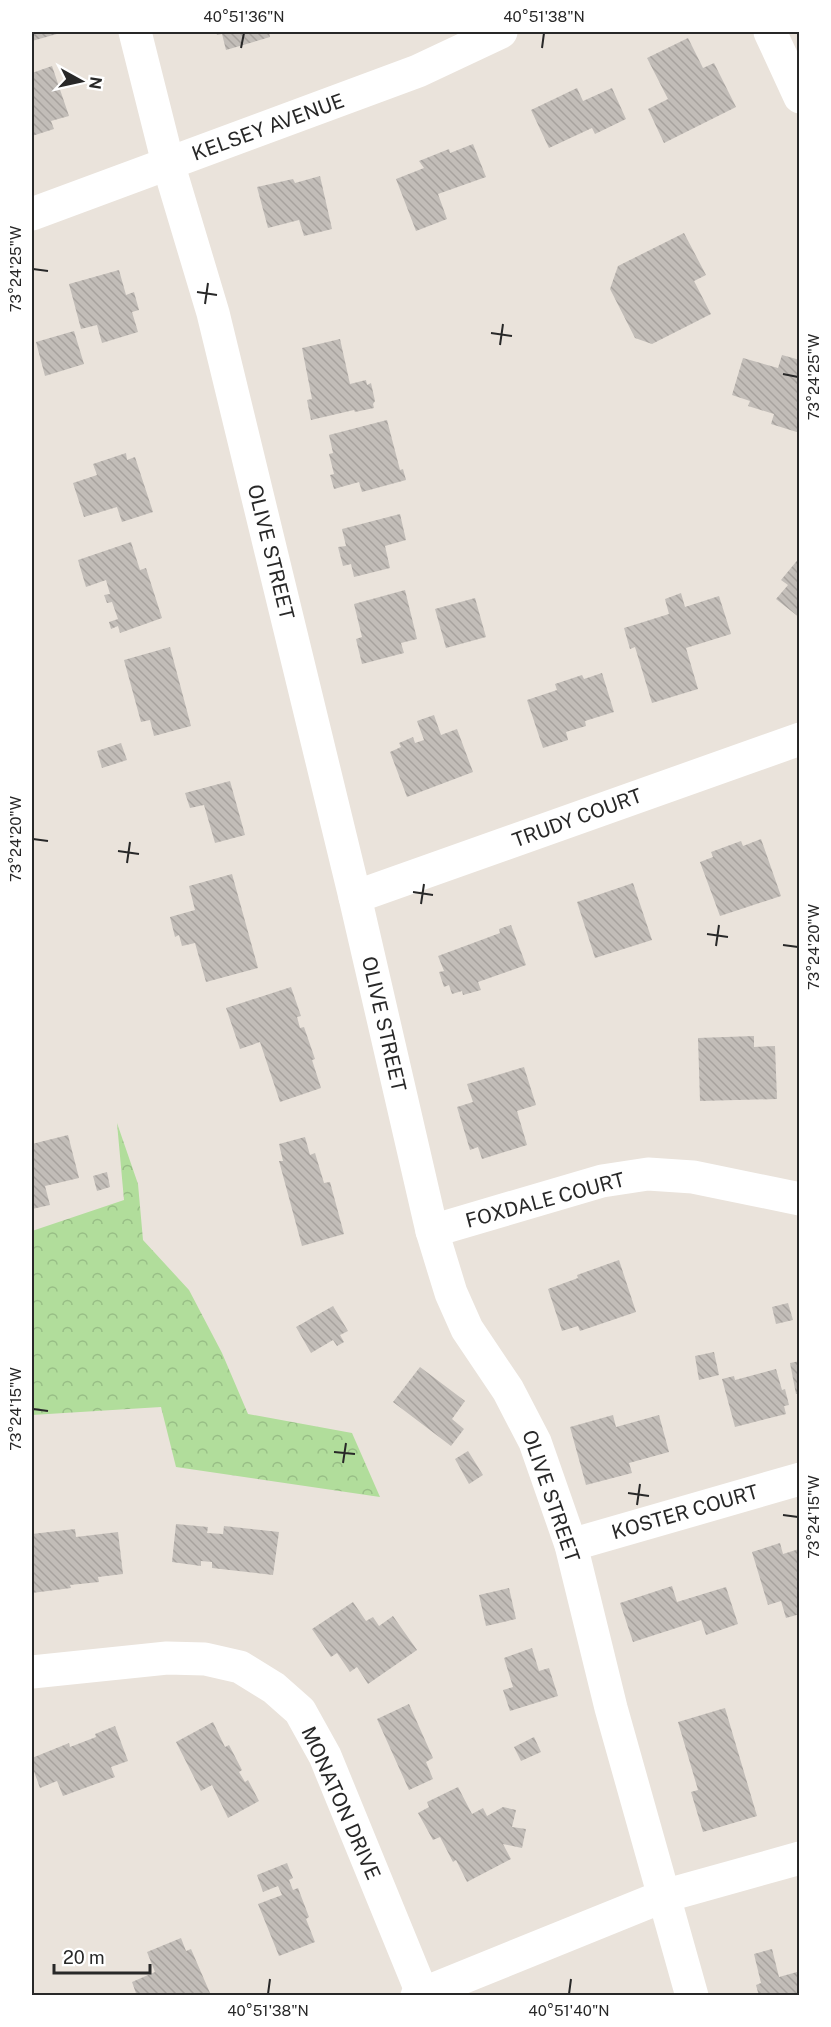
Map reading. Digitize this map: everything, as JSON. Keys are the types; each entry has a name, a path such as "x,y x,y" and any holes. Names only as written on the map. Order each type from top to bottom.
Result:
{"street":[{"name":"OLIVE STREET","path":"135,32 168,163 213,313 355,897 432,1231 451,1293 468,1329 508,1390 535,1442 571,1545 611,1708 692,1995"},
{"name":"KELSEY AVENUE","path":"32,214 418,71 501,32"},
{"path":"770,32 800,97"},
{"name":"TRUDY COURT","path":"355,897 800,739"},
{"name":"FOXDALE COURT","path":"432,1231 602,1181 648,1174 693,1177 800,1199"},
{"name":"KOSTER COURT","path":"571,1545 800,1479"},
{"name":"MONATON DRIVE","path":"32,1672 167,1658 205,1659 240,1667 274,1688 300,1711 325,1756 420,1994"},
{"path":"420,1994 664,1896 800,1858"}],"green space":[{"path":"117,1123 138,1184 143,1240 189,1290 222,1353 248,1414 352,1433 380,1497 176,1467 161,1407 32,1415 32,1231 124,1200"}],"building":[{"path":"32,32 64,32 32,41"},
{"path":"216,32 269,32 270,37 226,50 222,34 217,35"},
{"path":"688,38 703,68 714,63 736,107 664,143 648,109 668,99 647,58"},
{"path":"52,66 69,116 51,121 54,129 32,136 32,73"},
{"path":"577,88 583,101 612,88 626,119 595,134 592,128 549,148 531,110"},
{"path":"473,144 486,177 438,194 447,219 416,231 396,179 424,168 419,161 449,149 450,153"},
{"path":"320,176 332,229 304,236 299,220 268,228 257,187 293,179 295,183"},
{"path":"684,233 706,275 694,281 711,314 652,344 635,338 610,289 618,266"},
{"path":"119,270 126,295 134,292 139,310 132,312 138,332 102,343 97,325 81,329 69,284"},
{"path":"74,331 84,364 45,376 36,342"},
{"path":"340,339 350,384 366,380 367,385 371,383 375,401 374,408 311,420 307,400 312,399 302,348"},
{"path":"782,355 800,360 800,433 771,424 774,414 748,406 750,401 732,395 743,358 778,368"},
{"path":"387,420 400,470 403,469 406,480 362,492 359,482 334,489 330,475 334,474 329,454 333,453 329,435"},
{"path":"126,453 127,460 135,457 153,512 122,522 117,507 84,517 73,483 97,475 93,464"},
{"path":"400,514 406,540 385,546 390,568 354,577 351,564 343,566 338,547 346,546 342,529"},
{"path":"131,542 140,570 146,568 162,618 120,633 118,626 111,629 109,622 118,619 112,602 107,603 104,595 110,594 106,580 86,587 78,560"},
{"path":"800,557 800,618 776,599 788,585 781,580"},
{"path":"405,590 417,639 401,643 404,653 362,664 356,639 362,637 354,604"},
{"path":"681,593 685,607 719,596 731,634 686,648 698,689 652,703 635,647 630,649 624,628 669,614 665,599"},
{"path":"475,598 486,637 446,648 435,609"},
{"path":"170,647 191,726 154,736 150,720 141,722 124,660"},
{"path":"602,673 614,712 585,721 586,726 566,732 568,740 543,748 527,700 557,690 555,684 582,675 584,679"},
{"path":"434,715 441,735 457,729 473,772 407,797 390,752 401,747 399,743 413,737 415,743 424,740 417,721"},
{"path":"121,743 127,760 102,768 97,751"},
{"path":"230,781 245,835 215,843 204,805 190,808 185,793"},
{"path":"761,839 781,896 720,916 700,862 713,857 711,852 741,841 743,846"},
{"path":"232,874 258,968 206,982 195,943 182,946 179,935 175,937 170,917 195,910 189,886"},
{"path":"633,883 652,940 595,958 577,902"},
{"path":"511,925 526,965 478,982 481,990 463,995 462,991 452,994 449,985 444,987 439,972 444,971 438,956 500,933 499,929"},
{"path":"291,987 301,1016 297,1017 300,1028 304,1027 315,1059 312,1060 321,1088 280,1102 260,1042 240,1049 226,1008"},
{"path":"754,1036 754,1047 775,1046 777,1099 700,1101 698,1038"},
{"path":"524,1067 536,1105 517,1111 527,1145 482,1159 478,1147 470,1150 457,1107 473,1102 467,1084"},
{"path":"68,1135 79,1178 45,1186 50,1205 32,1209 32,1144"},
{"path":"305,1137 310,1155 315,1153 324,1183 330,1182 344,1234 302,1246 279,1161 283,1161 279,1144"},
{"path":"107,1172 110,1187 97,1191 93,1176"},
{"path":"619,1260 636,1312 580,1331 578,1326 562,1331 548,1289 578,1278 577,1275"},
{"path":"788,1303 793,1320 776,1324 772,1307"},
{"path":"333,1306 348,1331 340,1335 344,1342 337,1346 333,1340 311,1353 296,1327"},
{"path":"714,1352 719,1375 699,1380 695,1356"},
{"path":"800,1361 800,1394 796,1394 790,1363"},
{"path":"420,1367 465,1401 452,1419 464,1429 451,1446 393,1402"},
{"path":"776,1369 789,1405 784,1406 786,1414 735,1427 722,1379 734,1376 735,1380"},
{"path":"613,1415 616,1427 659,1415 669,1452 629,1463 632,1473 586,1485 570,1427"},
{"path":"468,1451 483,1475 469,1484 455,1459"},
{"path":"176,1524 208,1527 207,1533 223,1534 224,1526 279,1532 273,1575 212,1568 212,1562 201,1561 201,1566 172,1562"},
{"path":"75,1529 76,1537 118,1532 123,1574 98,1577 99,1582 70,1585 71,1588 32,1593 32,1534"},
{"path":"780,1543 783,1554 799,1549 800,1552 800,1614 786,1618 781,1601 768,1605 752,1552"},
{"path":"672,1586 677,1602 726,1587 738,1624 706,1635 701,1620 633,1642 620,1603"},
{"path":"509,1588 516,1619 486,1626 479,1595"},
{"path":"353,1602 366,1621 373,1617 379,1626 393,1616 417,1650 368,1684 357,1667 350,1672 337,1653 331,1657 312,1629"},
{"path":"532,1648 539,1671 549,1668 558,1696 510,1711 503,1690 513,1687 504,1658"},
{"path":"409,1704 433,1758 426,1762 433,1779 409,1790 377,1719"},
{"path":"725,1708 757,1816 703,1832 691,1792 698,1790 678,1722"},
{"path":"213,1722 225,1747 229,1745 242,1770 239,1772 245,1782 248,1780 259,1801 228,1818 212,1785 201,1791 176,1742"},
{"path":"115,1726 128,1761 111,1767 115,1777 63,1796 57,1781 40,1788 32,1766 32,1758 69,1743 70,1747 96,1737 95,1734"},
{"path":"534,1737 541,1752 521,1761 514,1747"},
{"path":"458,1787 472,1814 483,1808 487,1816 503,1807 516,1810 512,1827 526,1829 522,1848 503,1844 511,1859 467,1882 456,1860 453,1862 440,1837 433,1840 418,1813 429,1807 427,1802"},
{"path":"287,1863 293,1878 289,1880 293,1890 298,1888 315,1942 279,1956 258,1904 282,1895 278,1886 263,1892 257,1875"},
{"path":"181,1938 186,1951 191,1949 210,1993 203,1996 137,1996 132,1982 155,1972 147,1952"},
{"path":"772,1949 779,1977 797,1972 800,1996 759,1996 756,1985 761,1983 754,1954"}]}
